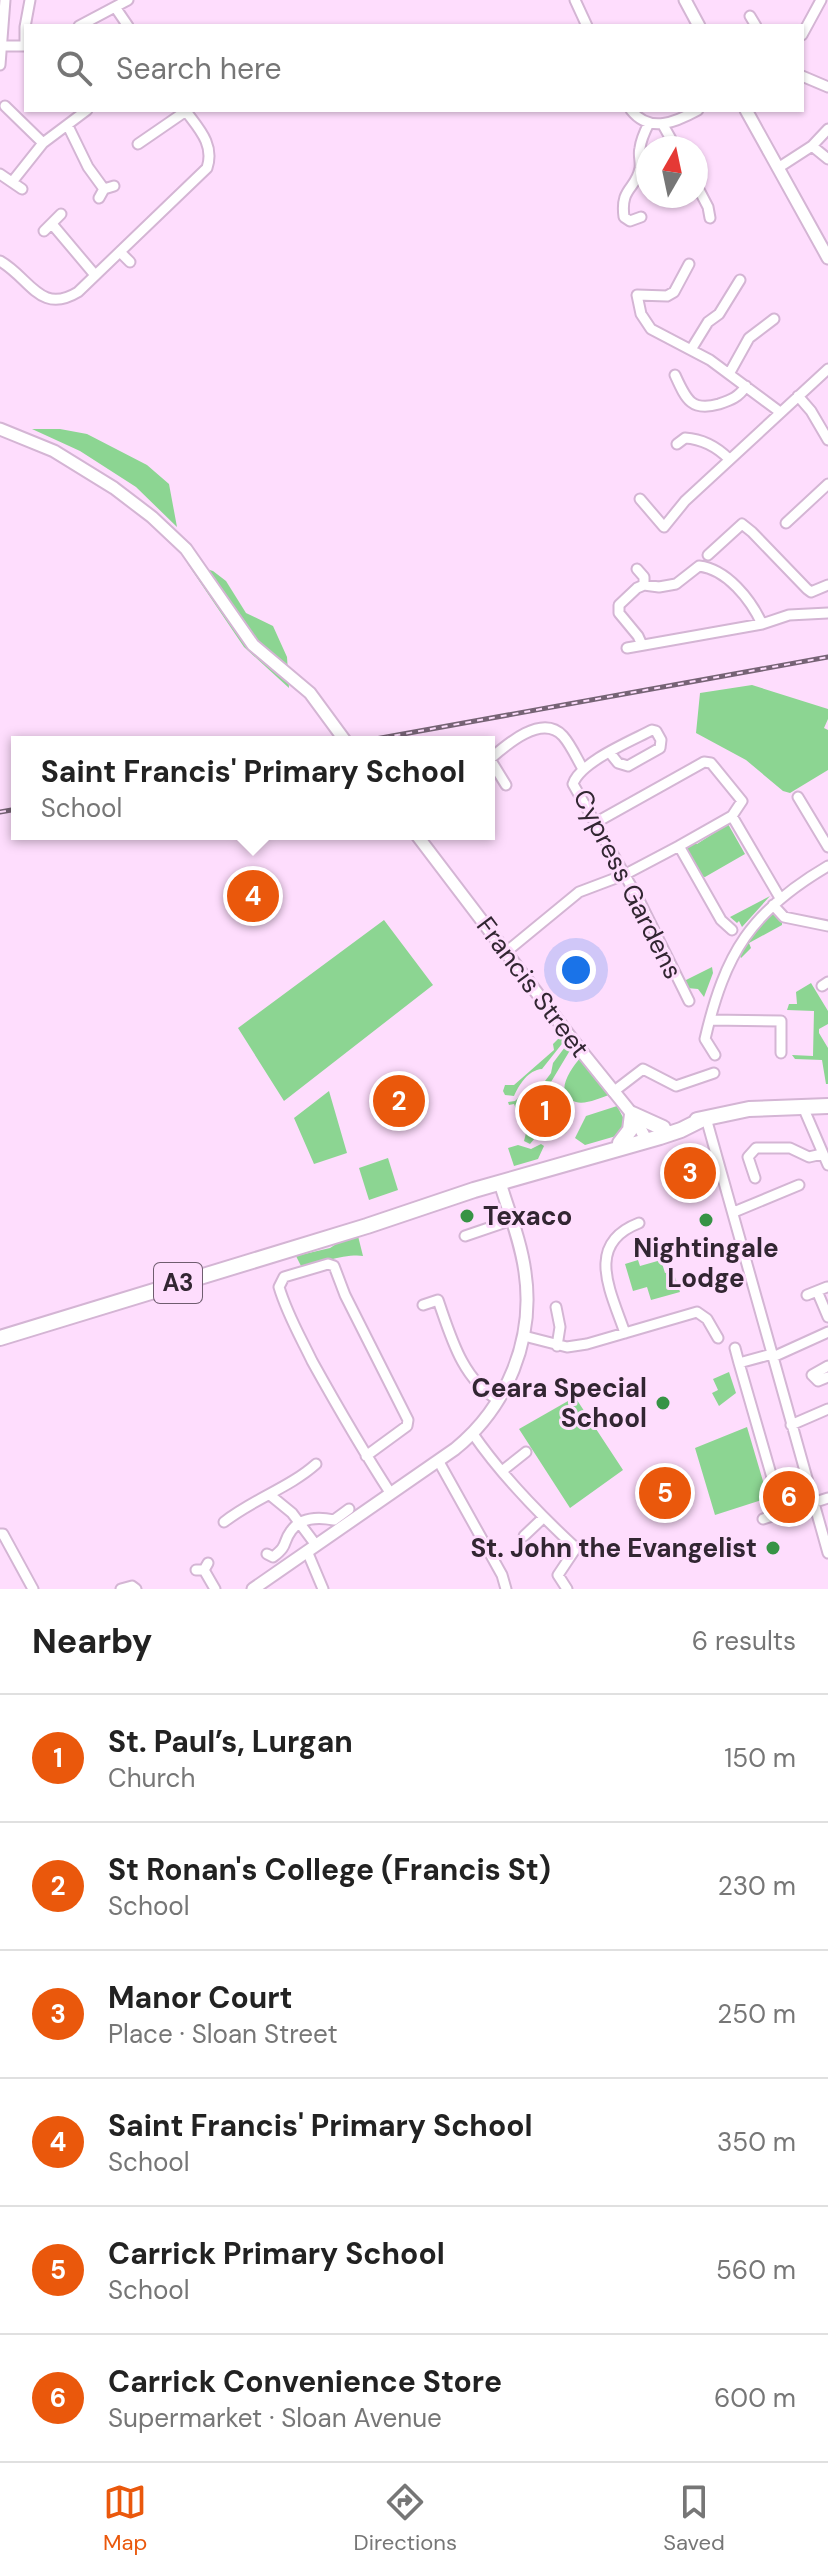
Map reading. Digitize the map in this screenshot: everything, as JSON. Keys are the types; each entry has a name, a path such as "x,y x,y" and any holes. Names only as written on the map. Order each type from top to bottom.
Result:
{"highway":[{"name":"A3","path":"0,1338 599,1153 663,1128 749,1109 828,1106"},
{"path":"620,1143 630,1130 632,1114 663,1128"},
{"name":"A3","path":"599,1153 620,1143 681,1130 705,1118"}],"main road":[{"path":"685,0 698,24"},
{"path":"747,112 828,258"},
{"path":"0,429 54,451 114,488 152,517 186,549 253,645 310,693 342,736"},
{"name":"Francis Street","path":"421,840 632,1114 646,1137"},
{"path":"260,1587 439,1462 473,1434 498,1400 513,1373 524,1336 527,1296 521,1253 500,1183"}],"street":[{"path":"0,65 5,0"},
{"path":"26,24 30,0"},
{"path":"83,24 128,0"},
{"path":"575,0 586,24"},
{"path":"804,31 821,0"},
{"path":"115,7 127,24"},
{"path":"750,16 755,24"},
{"path":"3,46 24,46"},
{"path":"804,77 828,87"},
{"path":"5,106 19,109 43,143"},
{"path":"12,182 43,143 86,112"},
{"path":"138,144 185,112"},
{"path":"0,261 33,291 52,301 68,298 207,168 209,145 187,112"},
{"path":"632,112 649,123 663,125 693,112"},
{"path":"641,217 630,221 624,217 622,206 624,193 641,165 639,151 649,123"},
{"path":"663,125 669,136"},
{"path":"68,126 88,167 106,191"},
{"path":"778,168 812,146 828,129"},
{"path":"151,136 159,147"},
{"path":"812,146 828,159"},
{"path":"0,174 22,189"},
{"path":"708,207 710,218"},
{"path":"61,214 48,228 95,275"},
{"path":"120,252 130,262"},
{"path":"689,264 674,292 667,296 637,295 641,314 651,329 692,348 780,412"},
{"path":"692,348 704,327 719,314 740,280"},
{"path":"729,374 749,338 774,319"},
{"path":"640,499 664,527 685,501 828,369"},
{"path":"675,375 684,395 703,408 731,400 740,395 746,386"},
{"path":"798,396 828,440"},
{"path":"677,444 685,438 702,441 729,459"},
{"path":"786,523 828,484"},
{"path":"712,555 739,526 745,525 811,592 828,585"},
{"path":"642,645 618,609 628,596 644,585 676,584 699,566 719,573 745,597 762,624"},
{"path":"637,569 644,577 644,585"},
{"path":"627,648 762,624 789,615 828,613"},
{"path":"495,755 531,729 552,729 562,734 583,769 610,753 652,730 661,740 660,748 628,766 618,763 610,753"},
{"path":"506,952 579,892 624,875 732,816 739,808 740,797 707,762 595,823"},
{"path":"495,768 506,785"},
{"name":"Cypress Gardens","path":"583,769 573,784 689,1001"},
{"path":"798,797 828,847"},
{"path":"732,816 784,917 828,926"},
{"path":"679,846 721,920 732,930"},
{"path":"715,1055 705,1039 720,980 738,947 776,902 828,866"},
{"path":"710,1020 781,1021 781,1053"},
{"path":"613,1092 643,1069 676,1086 711,1072"},
{"path":"803,1107 823,1146 828,1165"},
{"path":"705,1118 828,1553"},
{"path":"755,1178 744,1163 756,1148 790,1148 809,1157 823,1146"},
{"path":"778,1179 783,1192"},
{"path":"734,1212 799,1185"},
{"path":"465,1236 512,1220"},
{"path":"625,1333 605,1260 613,1239 622,1229 639,1223"},
{"path":"366,1456 407,1426 408,1420 345,1295 334,1266 328,1264 284,1277 279,1287 285,1309 366,1456 391,1494"},
{"path":"827,1287 812,1293 828,1317"},
{"path":"423,1305 438,1300 467,1371 485,1392 498,1400"},
{"path":"554,1312 560,1327 557,1346"},
{"path":"524,1336 557,1346 587,1344 697,1312 707,1319 718,1338"},
{"path":"739,1363 773,1356 828,1332"},
{"path":"735,1348 775,1488 806,1481"},
{"path":"828,1366 812,1375 818,1381 828,1377"},
{"path":"791,1425 828,1409"},
{"path":"473,1434 543,1518 576,1548 558,1575 567,1589"},
{"path":"502,1471 526,1452"},
{"path":"439,1462 502,1575 506,1589"},
{"path":"224,1522 241,1508 303,1477 311,1466"},
{"path":"270,1495 300,1523 312,1548 323,1589"},
{"path":"763,1519 828,1498"},
{"path":"267,1554 273,1557 286,1548 291,1531 300,1523 317,1517 334,1520 349,1509"},
{"path":"524,1536 543,1518"},
{"path":"0,1534 3,1534 33,1589"},
{"path":"203,1567 215,1589"},
{"path":"121,1589 132,1586 136,1589"}],"green space":[{"path":"32,429 60,429 87,434 147,465 169,484 177,527 136,487 80,451"},
{"path":"187,563 213,571 226,581 246,613 273,626 287,657 289,688 244,647"},
{"path":"752,685 828,709 824,728 828,730 828,770 790,793 783,791 746,760 696,733 700,693"},
{"path":"728,824 745,854 705,877 700,876 687,846 693,842 697,844"},
{"path":"770,896 742,927 739,921 737,923 730,917"},
{"path":"769,914 775,914 782,925 749,943 751,948 741,958 739,954"},
{"path":"384,920 433,985 284,1101 238,1028"},
{"path":"712,967 713,973 704,997 698,989 687,988 684,981"},
{"path":"811,983 828,1011 828,1024 819,1029 819,1033 828,1048 828,1084 822,1060 795,1059 792,1055 813,1056 814,1011 787,1010 789,1004 797,1004 796,992"},
{"path":"562,1035 565,1040 542,1069 528,1075 514,1096 505,1095 505,1085 514,1085 554,1050 553,1044"},
{"path":"568,1043 572,1047 548,1087 567,1109 572,1120 566,1133 559,1135 566,1124 559,1122 551,1097 544,1094 542,1085"},
{"path":"580,1058 609,1095 584,1103 569,1099 565,1094 566,1082"},
{"path":"329,1091 347,1153 314,1164 294,1118"},
{"path":"520,1096 522,1099 517,1103 529,1133 535,1138 530,1144 524,1141 526,1133 514,1104 509,1105 508,1102"},
{"path":"617,1106 626,1123 623,1134 585,1145 575,1138 586,1116"},
{"path":"541,1144 544,1146 538,1159 514,1166 508,1148 518,1145 531,1149"},
{"path":"388,1158 398,1190 369,1200 359,1168"},
{"path":"358,1236 363,1256 341,1257 302,1268 296,1256 330,1248"},
{"path":"638,1260 640,1266 661,1260 665,1273 673,1271 680,1292 651,1300 647,1287 633,1291 625,1264"},
{"path":"729,1372 736,1393 719,1406 712,1393 718,1390 713,1379"},
{"path":"575,1397 623,1470 570,1508 519,1429"},
{"path":"747,1427 768,1498 715,1515 695,1448"}],"railway":[{"path":"392,736 828,657"},
{"path":"0,812 11,810"}],"place":[{"name":"Saint Francis' Primary School","path":"253,896"},
{"name":"St Ronan's College (Francis St)","path":"399,1101"},
{"name":"St. Paul’s, Lurgan","path":"545,1111"},
{"name":"Manor Court","path":"690,1173"},
{"name":"Texaco","path":"467,1216"},
{"name":"Nightingale Lodge","path":"706,1220"},
{"name":"Ceara Special School","path":"663,1403"},
{"name":"Carrick Primary School","path":"665,1493"},
{"name":"Carrick Convenience Store","path":"789,1497"},
{"name":"St. John the Evangelist","path":"773,1548"}]}
